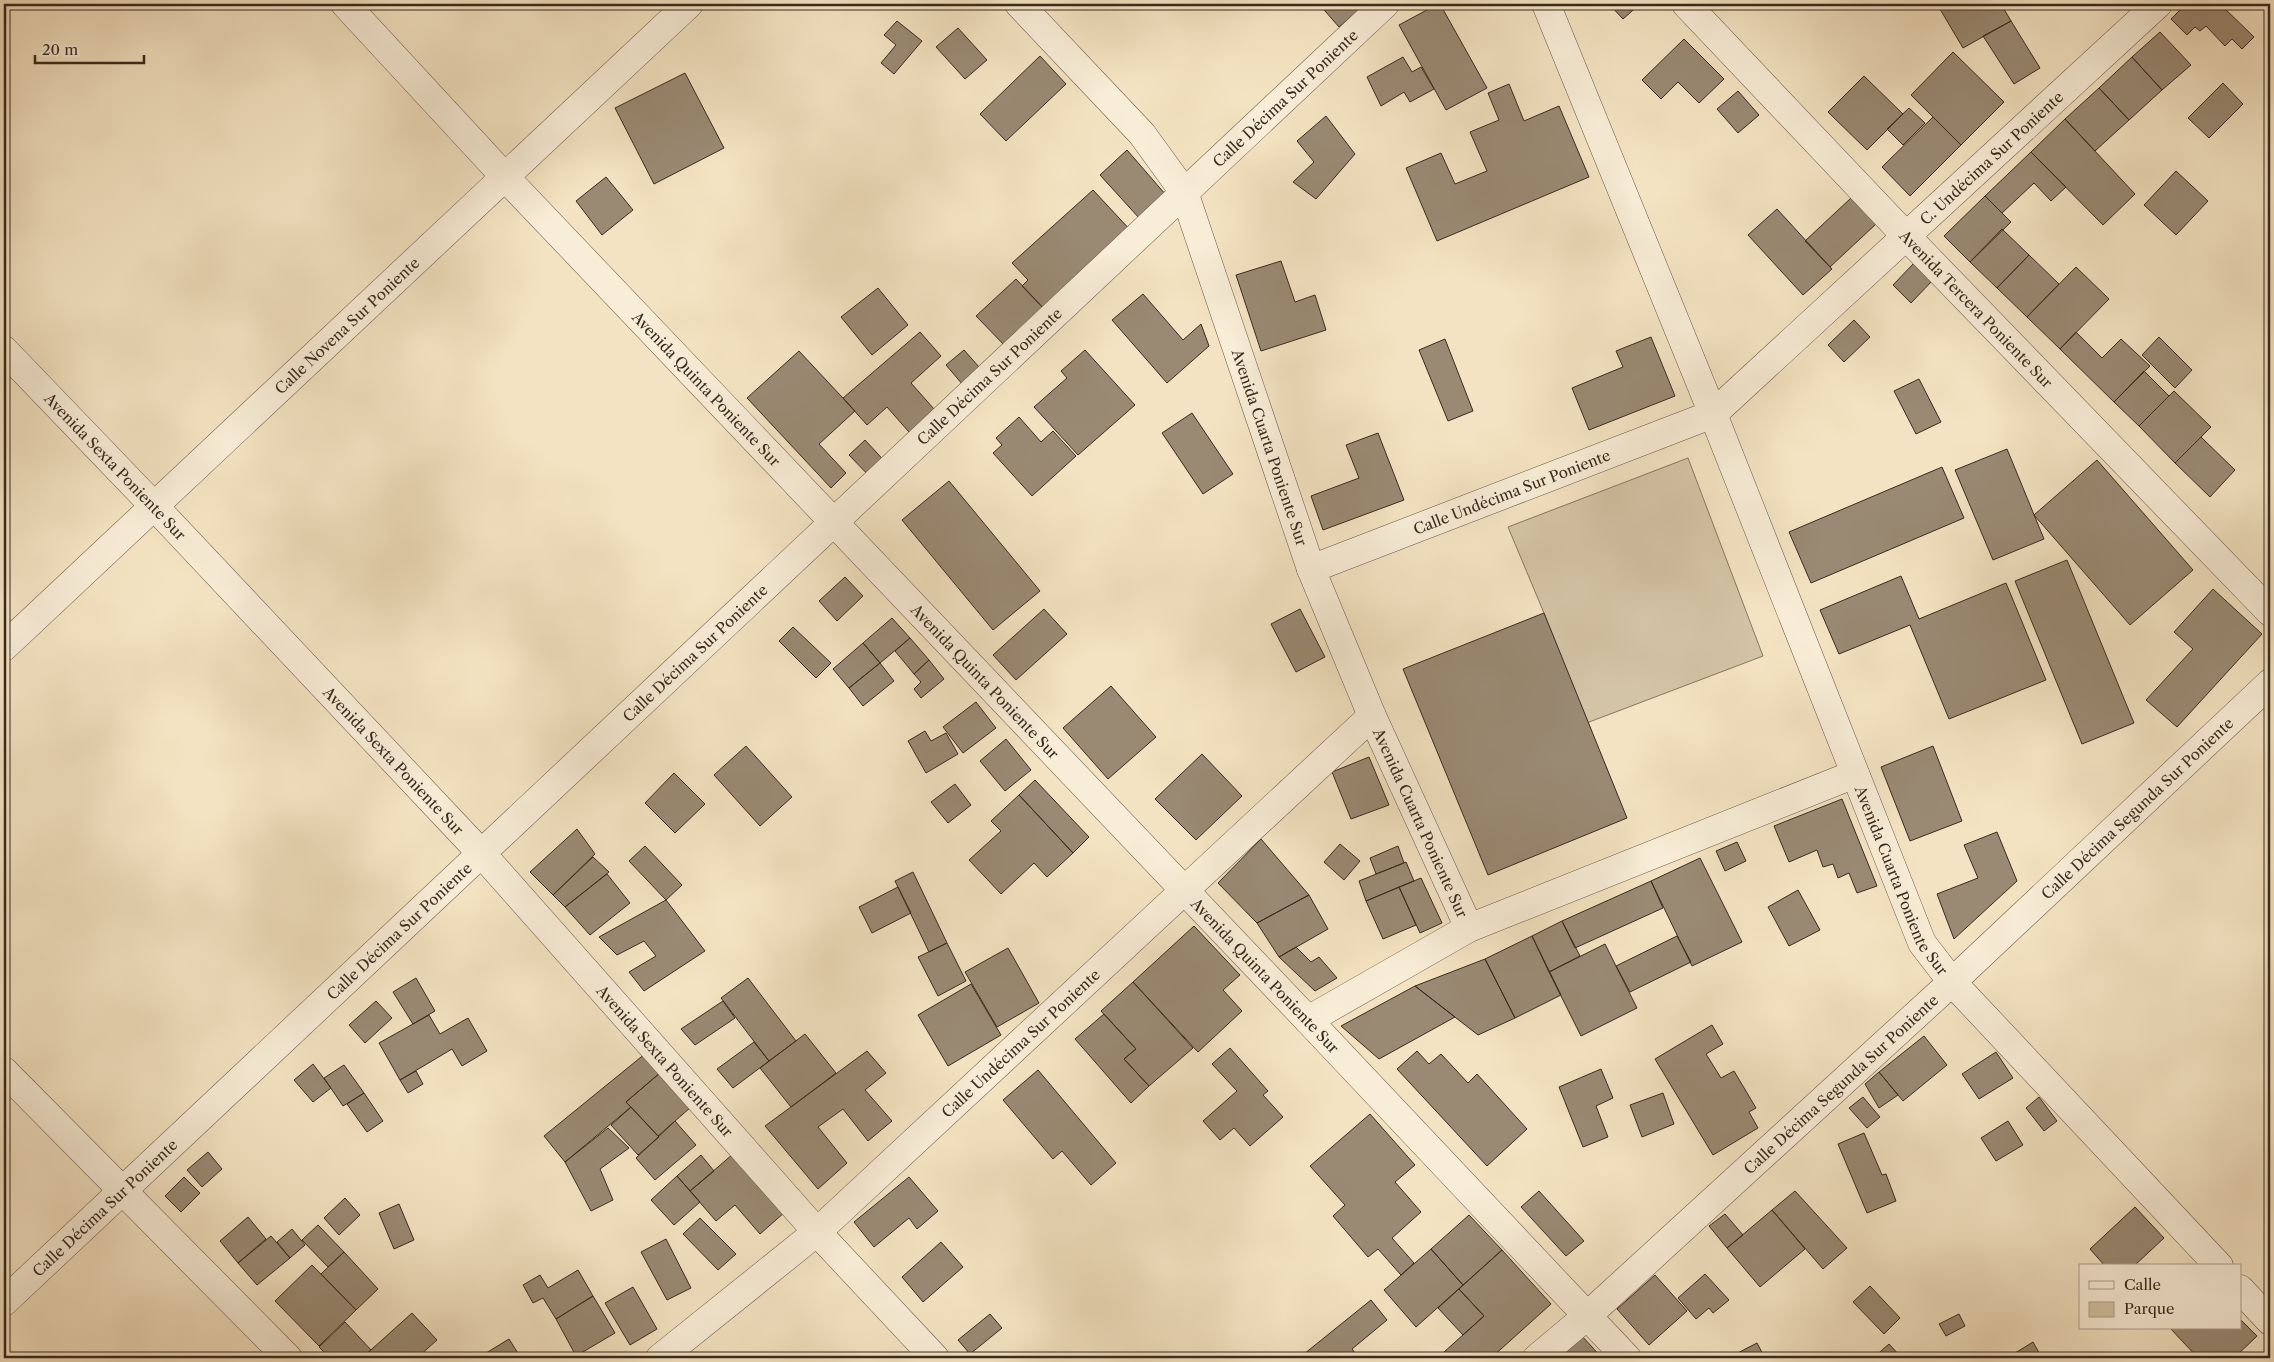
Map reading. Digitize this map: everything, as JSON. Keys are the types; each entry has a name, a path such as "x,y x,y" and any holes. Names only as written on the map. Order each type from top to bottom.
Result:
{"street":[{"name":"Avenida Quinta Poniente Sur","path":"345,4 505,177 1308,1020 1627,1358"},
{"name":"Calle Novena Sur Poniente","path":"4,647 689,4"},
{"name":"Avenida Cuarta Poniente Sur","path":"1019,4 1142,134 1184,192 1311,569 1372,716 1469,928"},
{"name":"Calle Décima Sur Poniente","path":"4,1302 1385,4"},
{"name":"Avenida Cuarta Poniente Sur","path":"1546,4 1713,414 1922,943 1952,982 2217,1264"},
{"name":"Avenida Tercera Poniente Sur","path":"1686,4 1907,237 2270,612"},
{"name":"C. Undécima Sur Poniente","path":"1713,414 2158,4"},
{"name":"Avenida Sexta Poniente Sur","path":"4,350 481,853 817,1232 935,1358"},
{"name":"Calle Undécima Sur Poniente","path":"1311,569 1713,414"},
{"name":"Calle Décima Segunda Sur Poniente","path":"1537,1358 1587,1316 1952,982 2270,683"},
{"name":"Calle Undécima Sur Poniente","path":"660,1358 817,1232 1372,716"},
{"path":"1308,1020 1469,928 1855,774"},
{"path":"4,1071 288,1358"},
{"path":"2242,1291 2270,1321"}],"green space":[{"path":"1688,458 1763,656 1584,724 1544,613 1508,527"}],"building":[{"path":"1319,4 1366,4 1339,27"},
{"path":"1440,4 1487,88 1446,110 1399,25"},
{"path":"1609,4 1640,4 1623,19"},
{"path":"1937,4 2001,4 2011,21 1963,48"},
{"path":"2186,4 2220,4 2254,37 2242,49 2232,39 2225,46 2206,26 2200,31 2195,27 2187,35 2171,19"},
{"path":"897,21 922,41 894,74 881,63 896,45 884,35"},
{"path":"2011,21 2040,68 2014,84 1983,36"},
{"path":"958,28 987,60 965,79 936,47"},
{"path":"2160,32 2191,65 2162,90 2132,57"},
{"path":"1684,39 1724,79 1699,103 1678,82 1661,99 1642,80"},
{"path":"1953,52 2004,102 1961,145 1911,95"},
{"path":"1040,56 1066,84 1006,141 980,114"},
{"path":"1403,57 1412,72 1421,67 1434,89 1410,102 1404,92 1381,106 1367,77"},
{"path":"2132,57 2162,90 2129,120 2099,88"},
{"path":"685,73 724,148 654,184 615,108"},
{"path":"1864,76 1903,114 1867,150 1828,112"},
{"path":"2223,83 2243,104 2209,138 2188,118"},
{"path":"1509,84 1524,121 1559,106 1589,177 1437,241 1406,168 1441,153 1455,184 1487,171 1470,132 1499,120 1488,93"},
{"path":"2099,88 2129,120 2095,151 2065,119"},
{"path":"1738,91 1759,115 1738,133 1717,109"},
{"path":"1909,108 1925,123 1903,145 1887,129"},
{"path":"1326,116 1355,154 1316,199 1293,182 1314,162 1297,141"},
{"path":"1933,117 1961,145 1910,196 1882,167"},
{"path":"2065,119 2135,194 2103,225 2031,152"},
{"path":"1127,150 1166,195 1140,219 1100,175"},
{"path":"2031,152 2066,187 2051,201 2034,183 2002,213 1985,196"},
{"path":"2176,171 2208,201 2176,235 2144,205"},
{"path":"606,177 633,210 602,235 576,201"},
{"path":"1093,190 1133,233 1047,312 1022,286 1028,280 1012,263"},
{"path":"1985,196 2011,222 1970,262 1944,236"},
{"path":"1851,198 1876,224 1830,267 1805,241"},
{"path":"1777,209 1832,269 1803,295 1748,235"},
{"path":"2002,229 2029,255 1997,288 1970,262"},
{"path":"2029,255 2059,284 2027,317 1997,288"},
{"path":"1281,261 1295,302 1315,295 1326,330 1261,351 1236,275"},
{"path":"1915,262 1933,280 1911,303 1893,285"},
{"path":"2076,267 2109,299 2060,349 2027,317"},
{"path":"1016,279 1047,312 1008,349 976,316"},
{"path":"878,288 908,325 872,355 841,317"},
{"path":"1143,294 1183,340 1201,324 1209,346 1167,383 1112,320"},
{"path":"1854,320 1870,337 1844,362 1828,345"},
{"path":"920,332 941,356 911,383 942,418 916,440 887,407 867,425 843,398"},
{"path":"2076,332 2102,358 2121,339 2150,366 2114,402 2060,349"},
{"path":"1651,337 1675,396 1589,430 1572,388 1623,367 1616,351"},
{"path":"2159,337 2192,370 2175,388 2142,355"},
{"path":"1445,339 1473,411 1448,421 1419,350"},
{"path":"964,350 987,376 969,392 946,365"},
{"path":"1085,350 1135,405 1078,455 1034,407 1067,378 1061,371"},
{"path":"799,351 855,411 819,444 846,473 831,488 747,398"},
{"path":"2144,371 2169,396 2139,426 2114,402"},
{"path":"1919,379 1941,422 1916,434 1894,391"},
{"path":"2174,391 2211,427 2175,463 2139,426"},
{"path":"1192,413 1233,474 1203,494 1162,433"},
{"path":"1019,417 1041,442 1053,431 1076,456 1032,496 993,453 1002,445 996,438"},
{"path":"1378,433 1404,500 1323,530 1311,496 1359,478 1346,445"},
{"path":"2201,437 2235,470 2210,497 2175,463"},
{"path":"865,440 890,467 875,482 849,455"},
{"path":"2007,449 2044,539 1993,560 1955,470"},
{"path":"2097,460 2193,570 2130,625 2034,515"},
{"path":"1942,467 1964,518 1811,583 1789,532"},
{"path":"949,481 1040,591 993,630 902,520"},
{"path":"2067,560 2134,723 2082,744 2015,581"},
{"path":"1901,576 1919,619 2006,583 2046,680 1949,719 1910,625 1839,654 1820,610"},
{"path":"845,577 863,596 837,621 819,601"},
{"path":"2213,589 2262,634 2177,727 2146,700 2193,649 2174,632"},
{"path":"1044,609 1067,634 1016,680 993,655"},
{"path":"1300,609 1325,657 1296,672 1271,624"},
{"path":"1544,613 1627,818 1488,875 1403,669"},
{"path":"892,618 910,638 880,663 863,643"},
{"path":"793,627 831,663 816,678 779,641"},
{"path":"910,638 929,660 914,674 895,651"},
{"path":"863,643 880,663 849,688 833,669"},
{"path":"929,660 944,679 921,698 914,689 921,682 914,674"},
{"path":"880,663 894,681 863,706 849,688"},
{"path":"1111,686 1156,737 1108,779 1063,728"},
{"path":"976,702 996,728 963,753 943,727"},
{"path":"925,731 931,741 946,733 958,754 926,773 908,741"},
{"path":"1006,739 1031,770 1005,791 980,761"},
{"path":"746,746 792,797 760,826 714,775"},
{"path":"1933,746 1962,821 1910,841 1881,767"},
{"path":"1202,754 1242,796 1196,840 1155,799"},
{"path":"1369,757 1389,805 1351,819 1332,772"},
{"path":"674,773 705,804 675,833 645,803"},
{"path":"1035,780 1089,837 1073,853 1019,795"},
{"path":"955,784 971,805 948,823 931,802"},
{"path":"1019,795 1073,853 1047,877 1034,863 1001,894 969,860 1001,831 991,821"},
{"path":"1842,799 1877,886 1857,893 1849,873 1838,878 1833,864 1823,867 1817,850 1789,862 1774,826"},
{"path":"577,829 595,854 553,895 530,872"},
{"path":"1997,832 2017,881 1954,939 1937,894 1978,878 1964,845"},
{"path":"1261,839 1309,895 1257,923 1218,883"},
{"path":"1737,842 1746,861 1725,871 1716,851"},
{"path":"1340,844 1360,861 1344,880 1324,862"},
{"path":"645,846 682,885 666,900 629,861"},
{"path":"1398,846 1404,863 1376,874 1370,858"},
{"path":"593,857 609,872 565,907 553,895"},
{"path":"1700,858 1742,942 1692,966 1651,881"},
{"path":"1406,862 1414,881 1366,901 1359,881"},
{"path":"913,872 947,943 929,952 895,881"},
{"path":"607,874 630,903 590,935 565,907"},
{"path":"1421,878 1442,923 1420,933 1399,887"},
{"path":"1651,881 1663,908 1575,948 1562,921"},
{"path":"898,887 911,913 872,933 859,907"},
{"path":"1399,887 1416,925 1383,939 1366,901"},
{"path":"1798,890 1820,930 1789,946 1768,907"},
{"path":"1309,895 1328,929 1279,957 1257,923"},
{"path":"666,900 705,951 644,991 629,972 656,956 644,941 617,955 599,937"},
{"path":"1562,921 1580,956 1549,972 1532,936"},
{"path":"1194,926 1240,975 1223,990 1242,1011 1198,1052 1133,982"},
{"path":"1532,936 1561,995 1515,1018 1485,959"},
{"path":"1677,936 1691,962 1630,992 1616,966"},
{"path":"947,943 966,981 938,996 918,957"},
{"path":"1605,944 1637,1008 1581,1036 1549,972"},
{"path":"1296,947 1311,962 1319,957 1337,978 1315,991 1279,957"},
{"path":"1008,948 1039,1003 997,1027 965,972"},
{"path":"1485,959 1515,1018 1478,1035 1415,986"},
{"path":"416,978 435,1011 413,1024 393,992"},
{"path":"748,978 796,1041 769,1061 721,998"},
{"path":"1133,982 1193,1048 1149,1086 1124,1059 1136,1049 1101,1011"},
{"path":"971,984 1001,1035 948,1066 918,1015"},
{"path":"1415,986 1455,1017 1379,1059 1341,1026"},
{"path":"376,1001 392,1018 365,1043 349,1025"},
{"path":"723,1001 735,1018 695,1045 681,1029"},
{"path":"1104,1014 1136,1049 1124,1059 1149,1086 1131,1103 1075,1039"},
{"path":"429,1015 440,1034 468,1018 487,1051 462,1066 452,1049 400,1080 379,1043"},
{"path":"1712,1025 1723,1044 1706,1054 1721,1078 1734,1071 1756,1108 1749,1112 1758,1128 1713,1155 1655,1059"},
{"path":"805,1034 836,1073 791,1107 760,1068"},
{"path":"1924,1036 1947,1065 1903,1101 1879,1072"},
{"path":"754,1042 769,1061 733,1088 717,1069"},
{"path":"1230,1048 1268,1091 1263,1095 1283,1117 1250,1146 1234,1128 1220,1140 1203,1121 1237,1091 1212,1064"},
{"path":"867,1051 886,1073 865,1090 892,1121 868,1141 843,1109 818,1127 847,1163 818,1189 765,1126"},
{"path":"1417,1051 1429,1064 1441,1054 1468,1083 1477,1074 1527,1129 1487,1166 1397,1069"},
{"path":"1996,1052 2013,1078 1979,1099 1962,1074"},
{"path":"646,1053 661,1072 626,1102 631,1107 565,1162 544,1136"},
{"path":"313,1064 331,1088 313,1102 294,1080"},
{"path":"344,1065 364,1093 343,1106 324,1078"},
{"path":"1601,1069 1613,1098 1596,1106 1608,1137 1583,1147 1559,1087"},
{"path":"1038,1070 1116,1163 1091,1185 1062,1151 1053,1159 1003,1100"},
{"path":"416,1071 423,1084 408,1093 400,1080"},
{"path":"661,1072 691,1107 658,1136 626,1102"},
{"path":"1879,1072 1898,1095 1879,1108 1865,1084"},
{"path":"364,1093 383,1121 367,1132 347,1104"},
{"path":"1663,1093 1674,1124 1642,1137 1630,1105"},
{"path":"1863,1097 1880,1117 1867,1128 1849,1108"},
{"path":"2039,1097 2057,1121 2044,1131 2026,1108"},
{"path":"631,1107 659,1137 638,1155 611,1125"},
{"path":"1370,1114 1415,1165 1395,1182 1421,1212 1392,1238 1414,1263 1401,1275 1378,1249 1368,1257 1333,1216 1345,1205 1310,1166"},
{"path":"675,1121 696,1145 655,1180 636,1158"},
{"path":"2008,1121 2023,1145 1996,1161 1981,1138"},
{"path":"608,1128 629,1148 600,1169 613,1200 591,1211 565,1162"},
{"path":"1864,1133 1882,1175 1886,1174 1896,1201 1867,1213 1838,1144"},
{"path":"208,1152 222,1169 202,1187 187,1170"},
{"path":"733,1154 785,1212 760,1234 735,1205 716,1221 690,1191"},
{"path":"701,1155 714,1171 690,1191 677,1176"},
{"path":"677,1176 700,1202 674,1225 651,1200"},
{"path":"184,1177 200,1193 181,1212 165,1196"},
{"path":"909,1177 938,1211 917,1229 909,1218 874,1247 854,1222"},
{"path":"1539,1191 1584,1241 1566,1256 1521,1207"},
{"path":"1795,1191 1847,1248 1823,1269 1772,1210"},
{"path":"345,1198 360,1215 339,1235 324,1218"},
{"path":"399,1204 414,1240 394,1249 379,1213"},
{"path":"2135,1207 2164,1238 2136,1264 2103,1264 2090,1249"},
{"path":"1772,1210 1805,1249 1760,1287 1727,1248"},
{"path":"1725,1214 1743,1235 1727,1248 1709,1226"},
{"path":"1469,1215 1502,1250 1463,1285 1431,1249"},
{"path":"248,1217 266,1239 238,1263 220,1241"},
{"path":"700,1218 736,1254 718,1270 683,1234"},
{"path":"318,1225 344,1252 328,1267 302,1240"},
{"path":"292,1229 305,1245 290,1258 277,1242"},
{"path":"271,1236 290,1258 257,1285 238,1263"},
{"path":"666,1239 691,1288 667,1300 641,1252"},
{"path":"941,1242 963,1267 923,1302 902,1277"},
{"path":"1431,1249 1463,1285 1416,1327 1384,1290"},
{"path":"1502,1250 1551,1304 1491,1358 1450,1358 1444,1352 1484,1316 1459,1289"},
{"path":"344,1252 378,1289 356,1310 321,1274"},
{"path":"312,1265 356,1310 319,1346 275,1301"},
{"path":"578,1270 593,1296 556,1319 543,1298 533,1303 523,1285 540,1275 548,1288"},
{"path":"1705,1274 1729,1300 1713,1313 1709,1308 1696,1319 1678,1298"},
{"path":"1655,1275 1687,1311 1649,1345 1617,1309"},
{"path":"1870,1286 1900,1318 1884,1334 1853,1302"},
{"path":"633,1287 657,1329 630,1345 605,1303"},
{"path":"1459,1289 1484,1316 1463,1335 1438,1308"},
{"path":"593,1296 615,1333 576,1356 556,1319"},
{"path":"1371,1300 1387,1320 1352,1349 1359,1358 1299,1358"},
{"path":"412,1313 437,1340 417,1358 362,1358"},
{"path":"990,1314 1002,1328 970,1354 958,1340"},
{"path":"1959,1314 1965,1326 1946,1336 1939,1324"},
{"path":"2242,1321 2257,1336 2234,1358 2198,1358 2172,1330 2242,1330"},
{"path":"345,1322 371,1350 362,1358 330,1358 319,1347"},
{"path":"1582,1336 1602,1358 1557,1358"},
{"path":"509,1339 521,1358 478,1358"},
{"path":"2033,1342 2042,1358 2007,1358"},
{"path":"1757,1343 1765,1358 1728,1358"},
{"path":"1889,1344 1902,1358 1873,1358"},
{"path":"1973,1352 1977,1358 1963,1358"}]}
